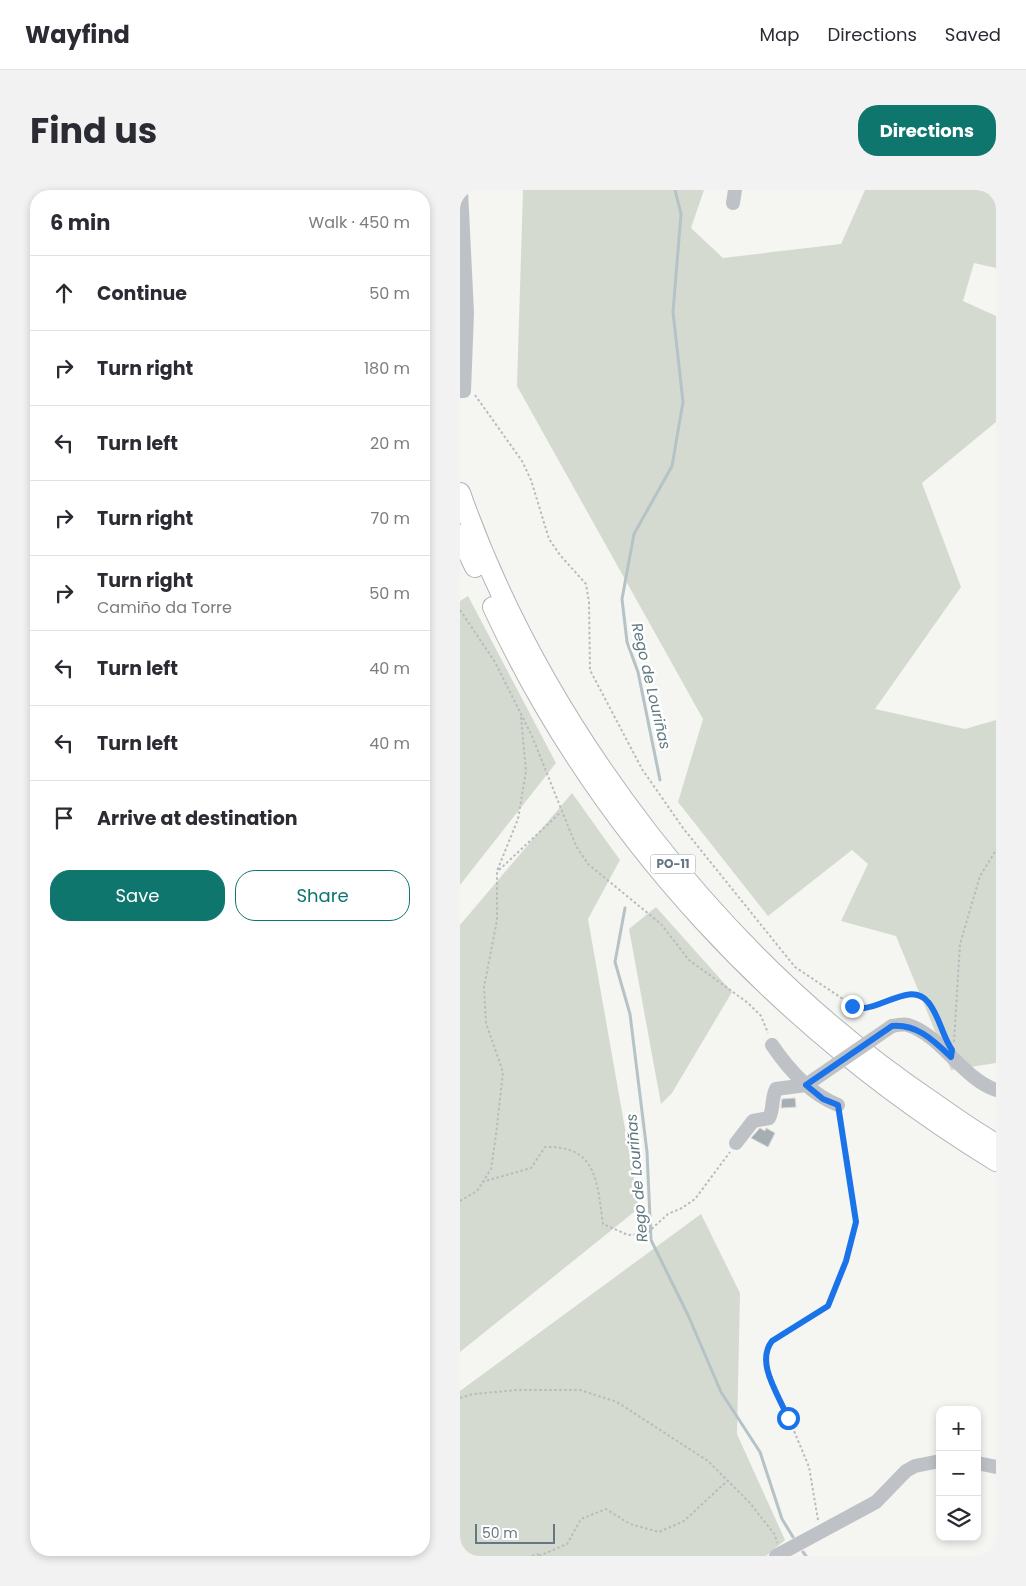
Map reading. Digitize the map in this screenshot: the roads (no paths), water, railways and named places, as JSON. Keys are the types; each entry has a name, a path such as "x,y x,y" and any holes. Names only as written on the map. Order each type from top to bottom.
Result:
{"highway":[{"name":"PO-11","path":"460,493 472,527 517,625 571,722 618,792 670,861 740,939 815,1012 894,1076 996,1144"},
{"name":"PO-11","path":"460,535 507,636 560,731 605,800 658,870 728,948 808,1024 869,1075 969,1145 996,1161"},
{"path":"969,1145 996,1167"}],"street":[{"path":"461,190 467,313 462,391"},
{"path":"736,1143 753,1121 769,1118 772,1112 772,1097 776,1089 806,1085 892,1026 907,1024 925,1035 970,1074 988,1087 996,1090"},
{"path":"772,1045 806,1085 823,1099 838,1105"},
{"path":"778,1554 876,1502 906,1471 915,1466 936,1462"},
{"path":"981,1465 996,1467"}],"waterway":[{"name":"Rego de Louriñas","path":"660,780 638,672 627,642 622,599 634,534 672,466 683,402 673,312 681,214 675,190"},
{"name":"Rego de Louriñas","path":"625,908 615,962 630,1014 647,1152 651,1240 688,1315 721,1392 760,1452 782,1519 793,1537"},
{"name":"Rego de Louriñas","path":"803,1552 806,1556"}]}
